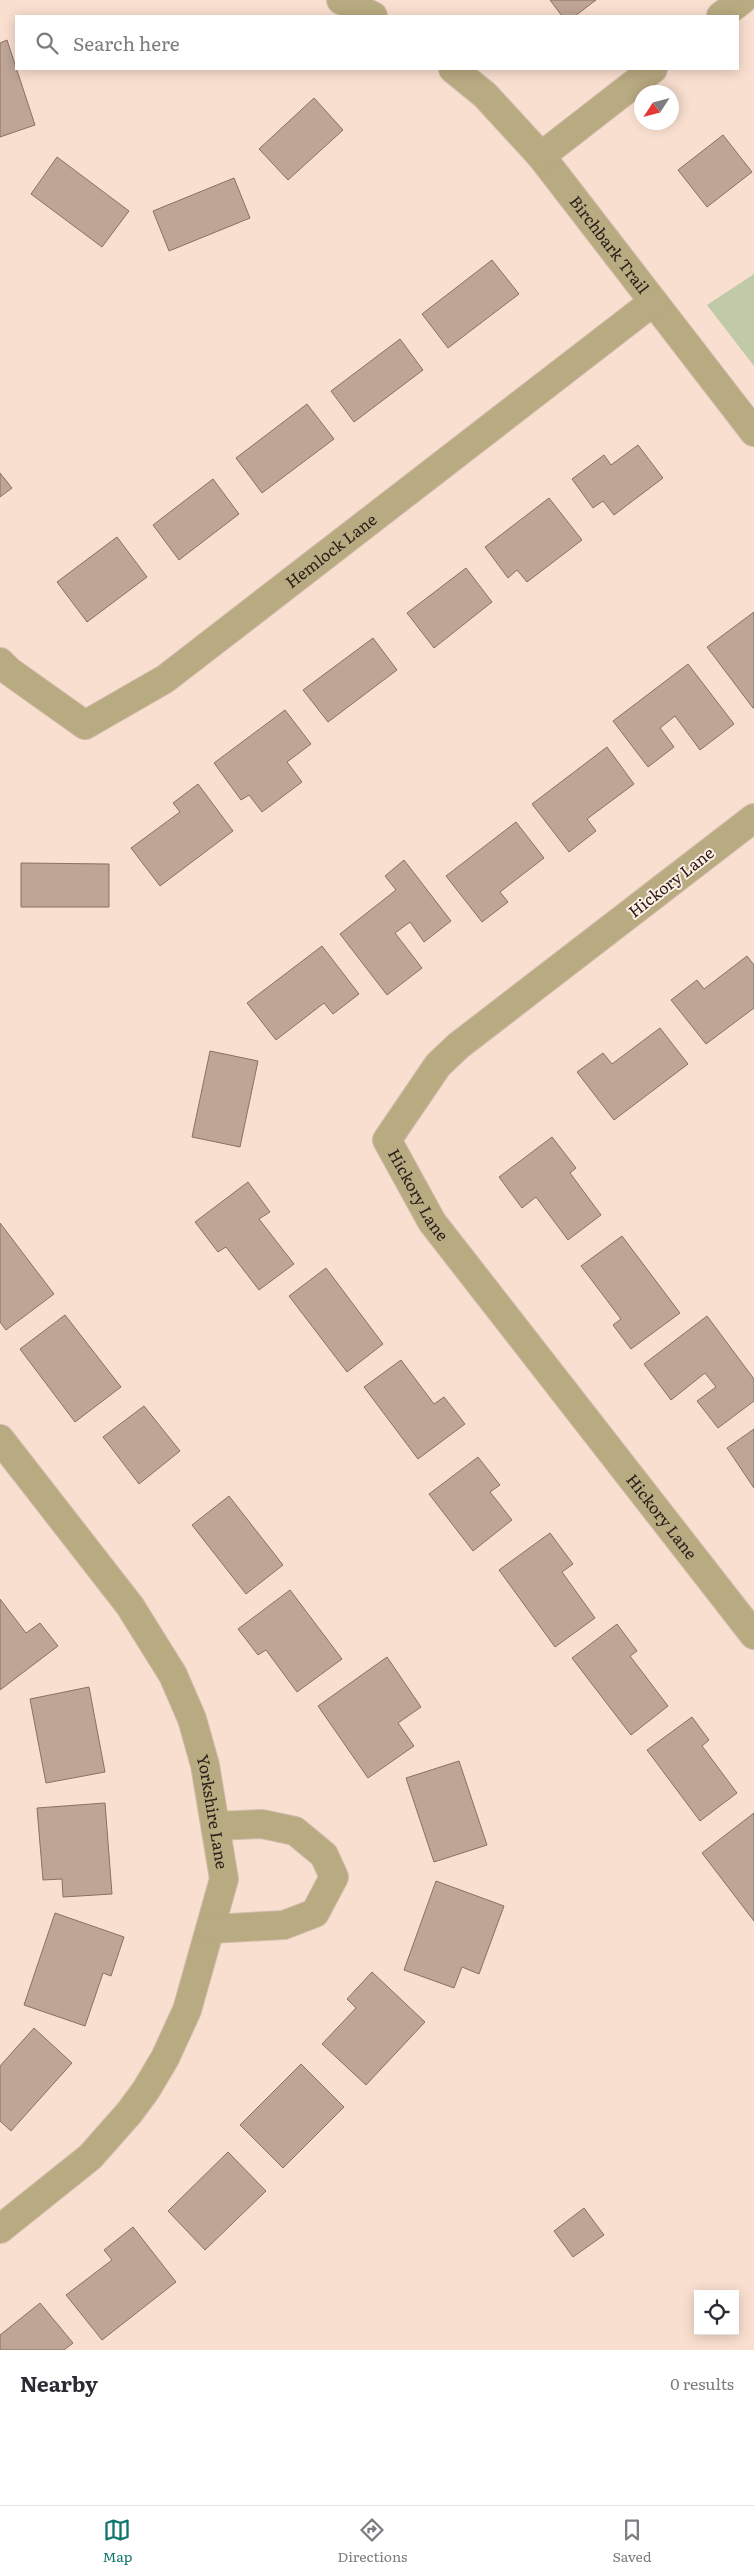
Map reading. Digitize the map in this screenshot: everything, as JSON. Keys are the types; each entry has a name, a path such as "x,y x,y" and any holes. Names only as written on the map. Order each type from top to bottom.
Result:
{"street":[{"path":"341,0 371,15"},
{"path":"722,15 742,0"},
{"name":"Birchbark Trail","path":"454,70 485,96 541,156 754,432"},
{"path":"541,156 652,70"},
{"name":"Hemlock Lane","path":"0,662 9,671 85,725 165,679 653,302"},
{"name":"Hickory Lane","path":"754,818 458,1046 438,1065 387,1140 432,1222 754,1635"},
{"name":"Yorkshire Lane","path":"0,1439 130,1606 173,1675 192,1719 205,1765 224,1879 187,2010 165,2058 146,2090 129,2113 90,2157 0,2230"},
{"path":"211,1928 284,1925 314,1914 334,1877 324,1855 295,1830 262,1824 216,1826"}],"green space":[{"path":"754,274 754,366 707,305"}],"building":[{"path":"550,0 596,0 576,15 561,15"},
{"path":"7,40 15,70 17,70 35,125 0,137 0,43"},
{"path":"314,98 343,130 288,180 259,149"},
{"path":"723,135 752,172 707,207 678,170"},
{"path":"57,157 129,211 102,247 31,194"},
{"path":"234,178 250,218 169,251 153,211"},
{"path":"492,260 519,294 448,348 422,314"},
{"path":"400,339 423,370 354,422 331,391"},
{"path":"307,404 334,439 262,493 236,458"},
{"path":"638,445 663,478 614,515 603,501 593,508 572,479 604,455 611,465"},
{"path":"0,473 12,488 0,497"},
{"path":"213,479 239,514 179,560 153,525"},
{"path":"549,498 582,540 527,582 517,570 508,578 485,547"},
{"path":"117,537 147,577 87,622 57,582"},
{"path":"466,568 492,602 434,648 407,613"},
{"path":"754,612 754,708 753,708 707,647"},
{"path":"373,638 397,670 328,722 303,690"},
{"path":"688,664 734,724 700,750 675,716 660,728 674,747 648,767 613,721"},
{"path":"285,710 311,744 287,762 302,782 262,812 249,795 241,800 214,763"},
{"path":"607,747 634,784 587,819 596,831 569,852 532,804"},
{"path":"198,784 233,831 160,886 131,848 180,812 173,803"},
{"path":"516,822 544,858 500,892 508,902 482,922 446,876"},
{"path":"404,860 451,921 424,942 410,922 395,933 422,968 387,995 340,934 396,890 385,876"},
{"path":"21,863 109,864 109,907 21,907"},
{"path":"322,946 359,994 333,1014 324,1003 276,1040 247,1003"},
{"path":"747,956 754,965 754,1008 706,1044 671,1000 697,980 704,989"},
{"path":"660,1028 688,1064 614,1120 577,1072 603,1053 612,1064"},
{"path":"210,1051 258,1061 240,1147 192,1137"},
{"path":"552,1137 576,1168 570,1173 601,1215 568,1240 536,1197 522,1208 499,1177"},
{"path":"248,1182 270,1212 259,1219 294,1264 259,1290 226,1247 218,1252 195,1222"},
{"path":"0,1223 54,1294 6,1330 0,1322"},
{"path":"622,1236 680,1313 631,1349 613,1325 621,1319 581,1266"},
{"path":"326,1268 383,1344 347,1372 289,1296"},
{"path":"65,1315 121,1387 75,1422 20,1349"},
{"path":"707,1316 754,1379 754,1401 718,1428 697,1401 716,1387 705,1373 671,1400 644,1364"},
{"path":"401,1360 434,1404 444,1397 465,1424 418,1459 364,1387"},
{"path":"144,1406 180,1451 139,1484 103,1437"},
{"path":"754,1429 754,1488 727,1448"},
{"path":"478,1457 500,1485 490,1492 512,1520 473,1551 429,1494"},
{"path":"229,1496 283,1565 246,1594 192,1525"},
{"path":"550,1533 573,1564 562,1572 595,1618 555,1647 499,1570"},
{"path":"290,1590 342,1659 297,1692 266,1650 258,1655 238,1629"},
{"path":"0,1599 26,1633 40,1623 58,1646 0,1690"},
{"path":"617,1624 637,1651 630,1656 668,1706 631,1735 572,1658"},
{"path":"387,1657 421,1707 398,1723 414,1746 368,1778 318,1706"},
{"path":"89,1687 105,1772 46,1783 30,1699"},
{"path":"692,1717 709,1740 702,1746 737,1793 700,1821 647,1750"},
{"path":"459,1761 487,1845 434,1862 406,1778"},
{"path":"105,1803 112,1894 63,1897 62,1879 43,1880 37,1808"},
{"path":"754,1813 754,1921 702,1853"},
{"path":"436,1881 504,1906 479,1974 462,1967 454,1988 404,1970"},
{"path":"55,1913 124,1937 111,1976 103,1973 85,2026 24,2005"},
{"path":"372,1972 425,2022 366,2085 322,2044 356,2008 347,1999"},
{"path":"34,2028 72,2063 11,2131 0,2121 0,2066"},
{"path":"301,2064 344,2107 283,2168 240,2125"},
{"path":"228,2152 266,2191 205,2250 168,2211"},
{"path":"584,2208 604,2235 573,2257 554,2231"},
{"path":"133,2227 176,2282 102,2340 66,2295 112,2260 104,2250"},
{"path":"40,2303 73,2343 64,2350 0,2350 0,2335"}]}
